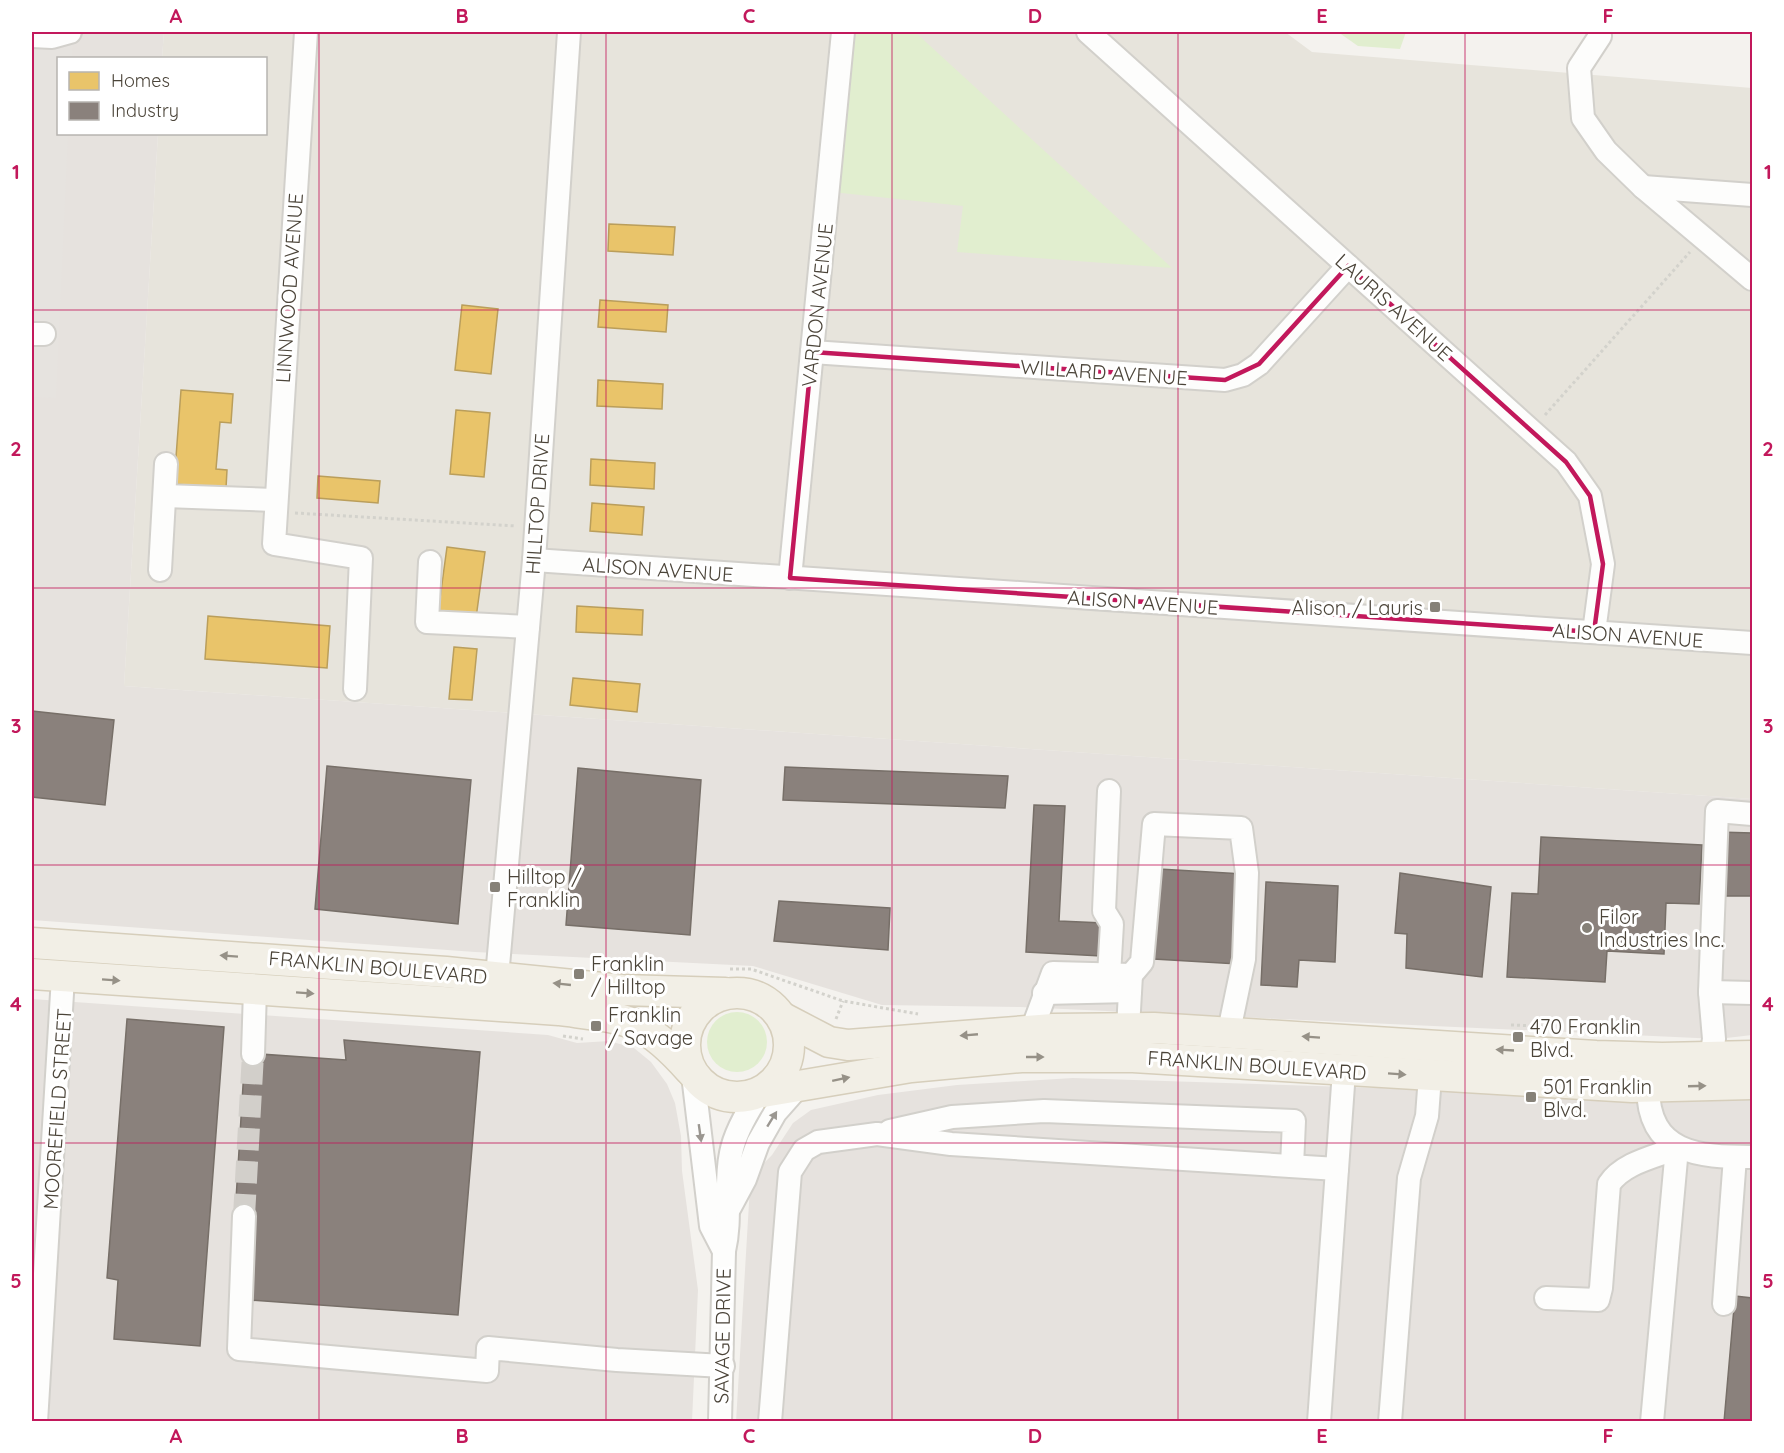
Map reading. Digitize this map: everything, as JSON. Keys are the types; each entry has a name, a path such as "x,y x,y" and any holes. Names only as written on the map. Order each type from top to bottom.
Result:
{"main road":[{"name":"FRANKLIN BOULEVARD","path":"32,943 497,977 622,990 725,993"},
{"name":"FRANKLIN BOULEVARD","path":"32,974 559,1010 626,1018 665,1042 691,1072"},
{"path":"742,992 758,996 772,1005 783,1018 789,1034 789,1052 784,1068 761,1093 731,1097 716,1093 691,1072 684,1042 688,1026 697,1011 709,1000 725,993 742,992"},
{"name":"FRANKLIN BOULEVARD","path":"783,1018 829,1042 848,1045 1032,1030 1128,1028 1229,1031 1596,1056 1711,1058 1752,1056"},
{"name":"FRANKLIN BOULEVARD","path":"761,1093 910,1067 1021,1057 1133,1057 1648,1087 1752,1084"}],"street":[{"path":"32,36 52,37 70,32"},
{"name":"LINNWOOD AVENUE","path":"306,32 274,506 274,544 361,558 354,689"},
{"name":"HILLTOP DRIVE","path":"497,977 534,560 568,32"},
{"name":"VARDON AVENUE","path":"790,578 843,32"},
{"name":"LAURIS AVENUE","path":"1088,32 1566,462 1590,496 1603,564 1594,632"},
{"path":"1600,36 1579,69 1583,118 1606,151 1643,187 1752,279"},
{"path":"1643,187 1752,195"},
{"name":"WILLARD AVENUE","path":"812,352 1225,380 1243,375 1259,364 1348,266"},
{"path":"160,570 166,464"},
{"path":"165,496 274,506"},
{"name":"ALISON AVENUE","path":"534,560 1752,643"},
{"path":"430,562 427,622 528,627"},
{"path":"1109,791 1104,911 1112,924 1123,980 1128,1028"},
{"path":"1711,1058 1714,1039 1710,992 1717,811 1752,813"},
{"path":"1032,1030 1053,974 1123,980 1142,962 1154,824 1241,828 1247,873 1244,959 1229,1031"},
{"name":"MOOREFIELD STREET","path":"36,1422 64,996 63,977"},
{"path":"253,1054 255,990"},
{"path":"1710,992 1752,993"},
{"path":"1319,1422 1344,1071"},
{"name":"SAVAGE DRIVE","path":"691,1072 711,1226 724,1251"},
{"path":"1390,1422 1409,1178 1427,1116 1430,1076"},
{"path":"729,1209 745,1179 758,1143 775,1113 798,1087"},
{"path":"1648,1087 1648,1108 1655,1124 1677,1148 1708,1156 1744,1157 1724,1304"},
{"name":"SAVAGE DRIVE","path":"720,1422 724,1251 730,1226 731,1153 748,1111 761,1093"},
{"path":"770,1422 790,1172 804,1150 818,1142 877,1134 952,1117 1044,1110 1294,1121 1292,1166"},
{"path":"877,1134 951,1144 1337,1169"},
{"path":"1546,1298 1598,1300 1601,1288 1609,1184 1616,1174 1625,1168 1677,1148"},
{"path":"1652,1422 1677,1148"},
{"path":"244,1216 239,1349 487,1371 488,1348 617,1360 723,1366"}],"path":[{"path":"1531,430 1703,237"},
{"path":"274,506 536,528"},
{"path":"833,1028 843,1001"},
{"path":"561,1035 570,1038 594,1039"}],"highlighted area":[{"path":"1348,266 1566,462 1590,496 1603,564 1594,632 790,578 812,352 1225,380 1259,364"}],"shaded area":[{"path":"32,32 164,32 162,57 57,57 57,135 158,135 124,686 1752,799 1752,1035 1718,1039 1020,1007 882,1005 753,966 475,952 32,920"},
{"path":"32,32 107,32 107,35 73,34 72,57 57,57 57,135 68,135 56,398 32,397"},
{"path":"164,32 1285,32 1312,52 1752,88 1752,799 124,686 158,135 267,135 267,57 162,57"},
{"path":"32,999 548,1035 577,1043 609,1041 634,1048 651,1062 667,1084 675,1103 681,1136 682,1171 698,1290 692,1421 32,1421"},
{"path":"1073,1078 1656,1097 1752,1092 1752,1421 736,1422 750,1186 760,1167 772,1155 793,1123 811,1110 878,1095 957,1085"}],"green space":[{"path":"842,32 915,32 1172,268 957,252 963,206 832,192"},
{"path":"1338,32 1406,32 1400,49 1358,46"},
{"path":"737,1012 758,1021 767,1042 758,1063 737,1072 716,1063 707,1042 716,1021"}],"building: Homes":[{"path":"609,224 675,227 673,255 608,251"},
{"path":"600,300 668,305 666,332 598,327"},
{"path":"462,305 498,309 491,374 455,370"},
{"path":"598,380 663,384 662,409 597,406"},
{"path":"181,390 233,394 231,423 220,422 216,469 227,470 226,488 174,484"},
{"path":"456,410 490,413 484,477 450,474"},
{"path":"591,459 655,463 654,489 590,485"},
{"path":"318,476 380,481 378,503 317,498"},
{"path":"592,503 644,507 642,535 590,531"},
{"path":"447,547 485,552 476,618 438,613"},
{"path":"577,606 643,610 642,635 576,632"},
{"path":"208,616 330,626 327,668 205,659"},
{"path":"454,647 477,649 472,700 449,699"},
{"path":"573,678 640,684 637,712 570,705"}],"building: Industry":[{"path":"32,711 114,720 105,805 32,797"},
{"path":"327,766 471,780 458,924 315,909"},
{"path":"785,767 1008,776 1005,808 783,800"},
{"path":"578,768 701,780 690,935 566,925"},
{"path":"1034,805 1065,806 1059,921 1103,923 1101,956 1026,952"},
{"path":"1718,832 1752,833 1752,896 1716,896"},
{"name":"Filor Industries Inc.","path":"1541,837 1702,845 1699,904 1666,903 1664,954 1607,951 1605,982 1507,977 1512,893 1538,894"},
{"path":"1159,869 1243,874 1238,964 1154,959"},
{"path":"1400,873 1491,887 1482,977 1406,968 1407,934 1395,933"},
{"path":"1266,882 1338,886 1335,962 1299,960 1297,987 1261,985"},
{"path":"779,901 890,908 888,950 774,941"},
{"path":"127,1019 224,1027 200,1346 114,1339 118,1280 107,1278"},
{"path":"344,1040 480,1052 458,1315 249,1300 235,1216 245,1053 346,1060"},
{"path":"1735,1296 1752,1298 1752,1422 1724,1422"}],"tunnel":[{"path":"244,1216 253,1054"}],"place":[{"name":"Alison / Lauris","path":"1435,607"},
{"name":"Hilltop / Franklin","path":"495,887"},
{"name":"Filor Industries Inc.","path":"1587,928"},
{"name":"Franklin / Hilltop","path":"579,974"},
{"name":"Franklin / Savage","path":"596,1026"},
{"name":"470 Franklin Blvd.","path":"1518,1037"},
{"name":"501 Franklin Blvd.","path":"1531,1097"}]}
